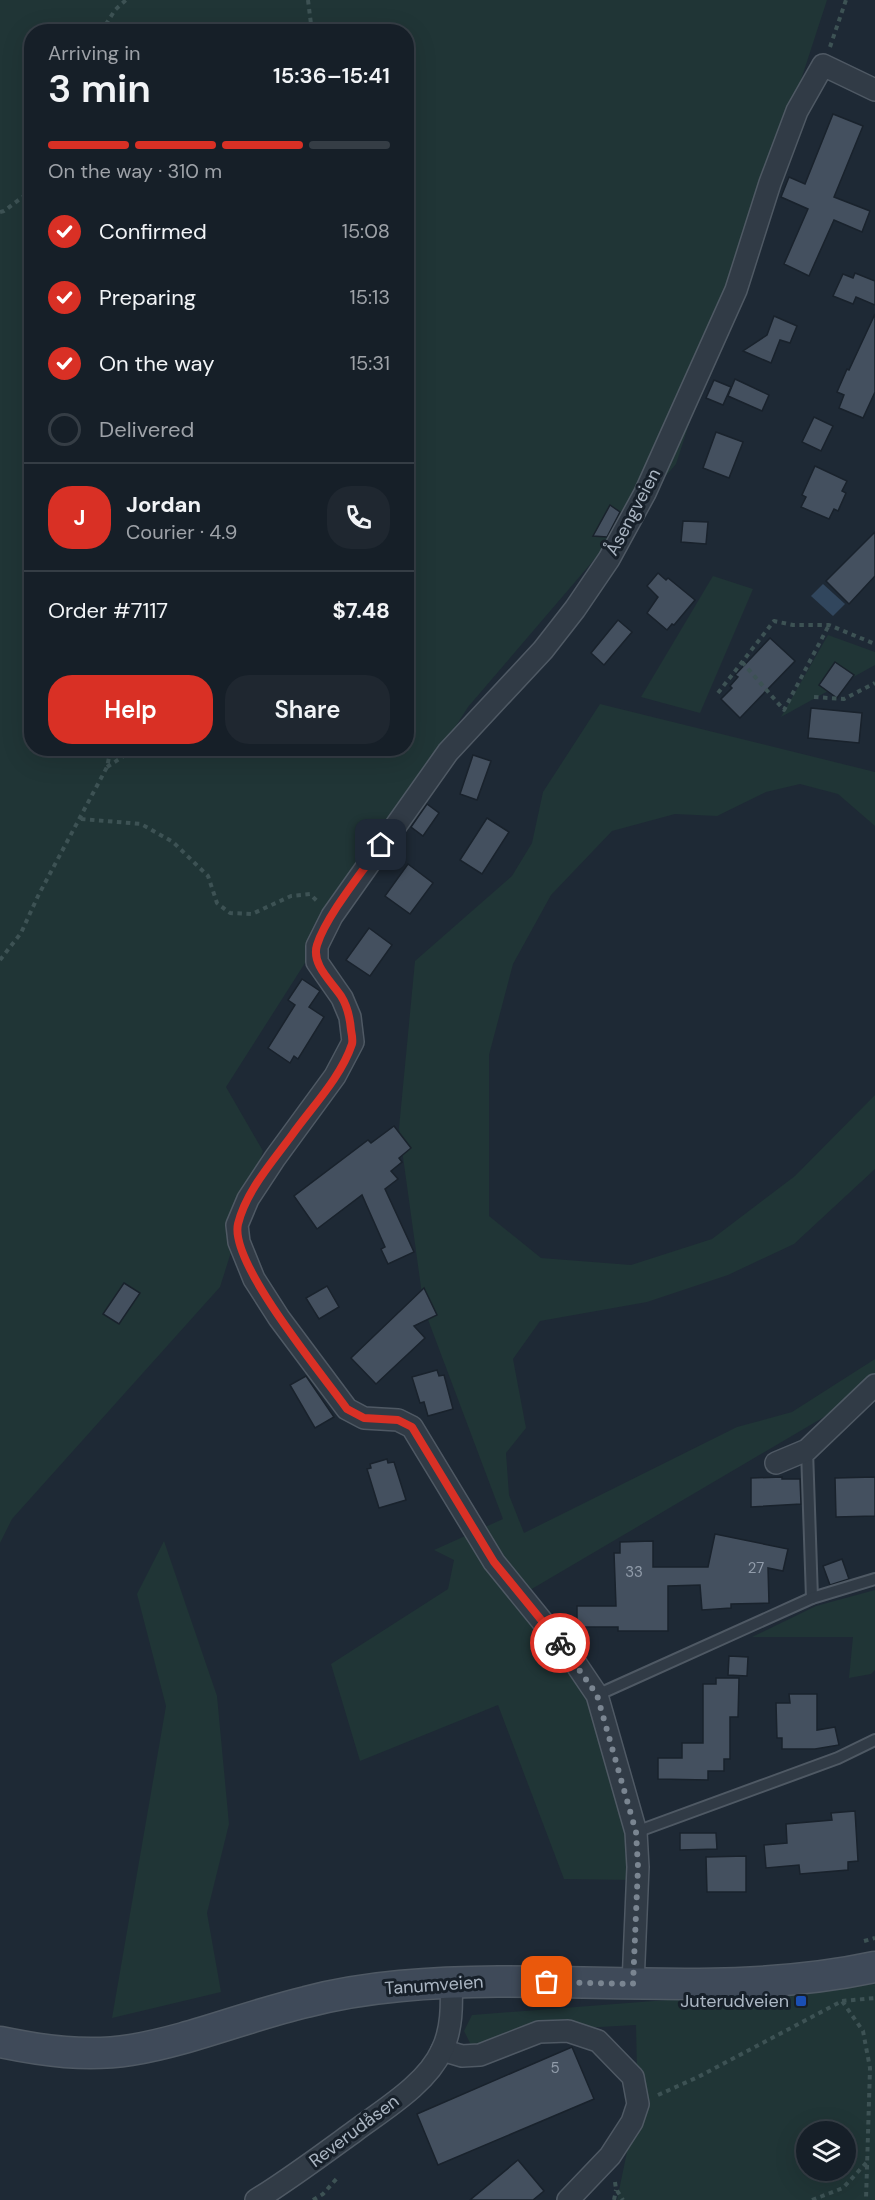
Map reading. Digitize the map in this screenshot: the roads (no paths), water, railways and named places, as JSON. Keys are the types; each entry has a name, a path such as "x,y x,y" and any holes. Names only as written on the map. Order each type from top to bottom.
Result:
{"main road":[{"name":"Tanumveien","path":"0,2042 53,2051 90,2053 129,2050 167,2043 316,2000 398,1986 451,1982 525,1981 697,1986 751,1984 809,1979 875,1967"}],"street":[{"name":"Åsengveien","path":"597,1695 572,1658 494,1562 412,1427 398,1420 364,1418 347,1409 279,1318 254,1279 239,1242 237,1225 248,1199 335,1076 353,1042 350,1017 342,998 317,962 317,946 332,916 448,752 543,650 575,609 609,559 645,494 731,301 796,111 823,65 875,90"},
{"path":"776,1463 807,1450 875,1385"},
{"path":"597,1695 636,1832 638,1867 633,1984"},
{"name":"Reverudåsen","path":"256,2200 303,2169 401,2097 427,2072 442,2050 452,2010 451,1982"},
{"path":"442,2050 462,2056 480,2055 539,2032 568,2031 598,2041 633,2077 638,2104 632,2122 610,2156 568,2200"}],"lane":[{"path":"807,1450 812,1599"},
{"path":"597,1695 812,1599 875,1579"},
{"path":"636,1832 838,1758 875,1740"}],"water":[{"path":"823,584 845,604 833,616 811,596"}],"place":[{"name":"Juterudveien","path":"801,2001"}]}
